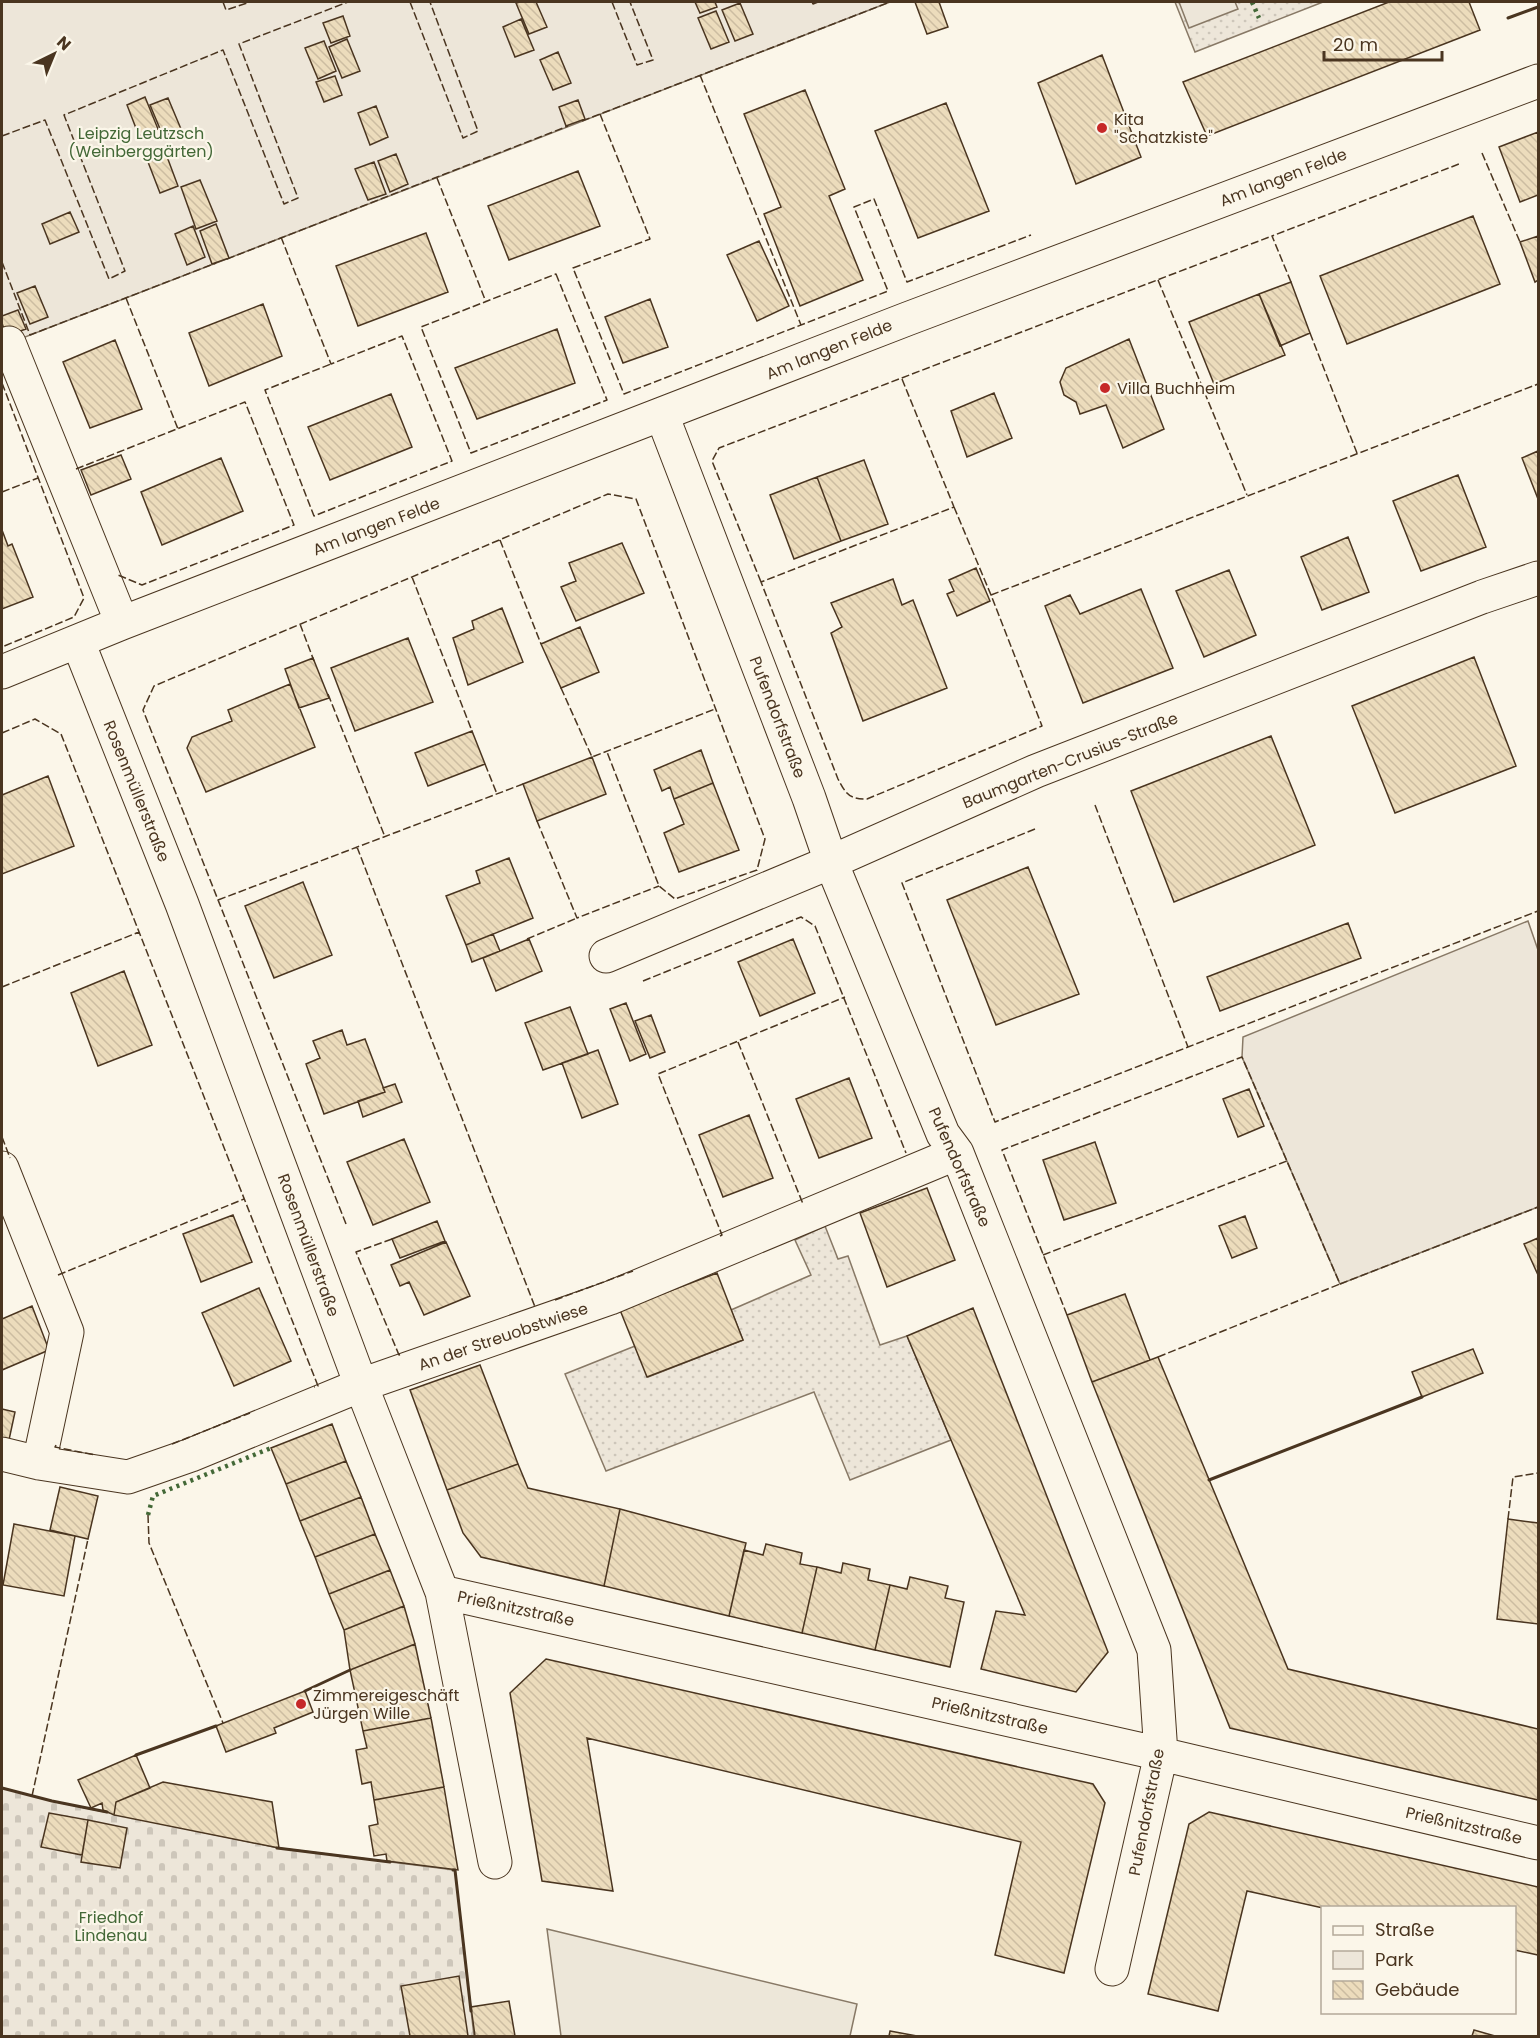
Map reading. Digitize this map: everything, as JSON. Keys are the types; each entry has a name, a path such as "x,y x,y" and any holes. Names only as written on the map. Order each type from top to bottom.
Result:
{"street":[{"name":"Am langen Felde","path":"2,672 122,623 907,319 1539,81"},
{"path":"9,343 122,623"},
{"name":"Pufendorfstraße","path":"662,415 809,798 831,862 943,1134 957,1153 1154,1650 1161,1754 1112,1969"},
{"name":"Baumgarten-Crusius-Straße","path":"606,956 831,862 1046,767 1539,578"},
{"name":"Rosenmüllerstraße","path":"78,642 182,904 361,1385 442,1592 495,1862"},
{"name":"An der Streuobstwiese","path":"2,1454 39,1463 128,1477 191,1455 361,1385 610,1298 957,1153"},
{"path":"2,1168 67,1332 39,1463"},
{"name":"Prießnitzstraße","path":"442,1592 1161,1754 1539,1843"}],"green space":[{"name":"Leipzig Leutzsch (Weinberggärten)","path":"2,2 890,2 2,346"},
{"path":"1175,2 1323,2 1195,52"},
{"path":"1179,2 1235,2 1238,9 1189,28"},
{"path":"1528,921 1538,950 1538,1207 1340,1284 1242,1057 1243,1037"},
{"path":"825,1226 838,1259 848,1256 880,1345 907,1336 951,1440 850,1480 814,1392 606,1471 565,1374 635,1346 648,1377 743,1340 731,1310 811,1275 795,1240"},
{"name":"Friedhof Lindenau","path":"2,1788 52,1801 279,1848 455,1870 474,2036 2,2036"}],"shaded area":[{"path":"547,1929 857,2004 850,2036 561,2036"}],"building":[{"path":"536,2 547,27 529,34 516,3"},
{"path":"695,2 715,2 717,7 700,13"},
{"path":"915,2 939,2 948,27 927,34"},
{"path":"1389,2 1469,2 1480,30 1207,136 1183,82"},
{"path":"740,3 753,34 735,41 722,10"},
{"path":"716,11 729,42 711,49 698,18"},
{"path":"343,16 350,36 331,43 323,23"},
{"path":"521,19 534,50 515,57 503,27"},
{"path":"347,39 360,71 342,78 329,47"},
{"path":"324,41 336,71 318,79 305,48"},
{"path":"558,52 571,83 553,90 540,60"},
{"path":"1102,55 1141,157 1076,184 1038,83"},
{"path":"335,76 342,95 324,102 316,82"},
{"path":"805,90 845,189 829,196 863,280 800,306 764,214 781,207 744,114"},
{"path":"145,97 158,129 139,136 127,105"},
{"path":"168,98 181,129 163,136 150,105"},
{"path":"578,100 585,119 566,126 559,107"},
{"path":"946,103 989,211 918,238 875,131"},
{"path":"376,106 388,137 370,145 358,113"},
{"path":"1538,132 1538,195 1520,202 1499,147"},
{"path":"166,154 178,186 160,193 148,162"},
{"path":"396,154 408,184 390,192 378,161"},
{"path":"374,162 386,194 368,200 355,169"},
{"path":"578,171 600,226 509,260 488,206"},
{"path":"200,180 217,221 196,229 181,187"},
{"path":"70,212 79,232 50,244 42,224"},
{"path":"1473,216 1500,284 1347,344 1320,276"},
{"path":"216,224 229,258 212,264 200,231"},
{"path":"193,226 205,257 187,265 175,234"},
{"path":"426,233 448,292 358,326 336,266"},
{"path":"1538,236 1538,280 1535,282 1520,242"},
{"path":"759,241 789,306 757,321 727,255"},
{"path":"1291,282 1310,333 1280,346 1259,294"},
{"path":"35,286 48,317 30,324 17,293"},
{"path":"1259,294 1285,355 1214,384 1189,322"},
{"path":"650,299 668,347 623,363 605,317"},
{"path":"263,304 282,356 209,386 189,333"},
{"path":"18,310 26,329 6,336 2,316"},
{"path":"557,329 575,383 477,419 455,368"},
{"name":"Villa Buchheim","path":"1129,339 1164,429 1123,448 1106,405 1080,414 1076,402 1064,395 1060,382 1066,368"},
{"path":"115,340 142,409 90,428 63,362"},
{"path":"994,393 1012,438 967,457 951,411"},
{"path":"391,394 412,447 330,480 308,427"},
{"path":"1538,451 1538,499 1522,458"},
{"path":"121,455 131,479 91,495 81,470"},
{"path":"221,458 243,511 162,545 141,492"},
{"path":"864,460 888,524 841,541 817,477"},
{"path":"1458,475 1486,547 1421,571 1393,501"},
{"path":"817,477 841,541 794,559 770,495"},
{"path":"2,530 8,546 12,544 33,597 2,609"},
{"path":"1348,537 1369,592 1322,610 1301,557"},
{"path":"622,543 644,593 576,621 561,587 576,581 569,563"},
{"path":"976,568 990,601 957,616 947,594 954,591 949,580"},
{"path":"1229,570 1256,635 1204,657 1176,591"},
{"path":"893,579 902,605 913,600 947,688 863,721 831,633 842,627 831,603"},
{"path":"1141,589 1173,668 1083,703 1045,606 1070,595 1080,614"},
{"path":"502,608 523,662 468,685 453,638 474,629 472,621"},
{"path":"580,627 599,672 561,688 541,644"},
{"path":"408,638 433,702 355,731 331,668"},
{"path":"1474,657 1516,766 1395,813 1352,706"},
{"path":"313,658 329,698 299,708 285,669"},
{"path":"290,684 315,747 206,792 187,748 192,737 232,721 228,710"},
{"path":"472,731 485,764 428,786 415,753"},
{"path":"1271,736 1315,845 1174,902 1131,791"},
{"path":"701,750 713,783 674,799 670,787 662,791 654,770"},
{"path":"592,757 606,794 537,821 523,784"},
{"path":"48,776 74,846 2,874 2,795"},
{"path":"713,783 739,850 679,872 664,833 684,824 674,799"},
{"path":"509,858 533,918 466,945 446,896 480,883 476,871"},
{"path":"1028,867 1079,994 996,1025 947,900"},
{"path":"303,882 332,955 274,978 245,906"},
{"path":"1348,923 1361,958 1220,1011 1207,977"},
{"path":"493,934 500,951 472,962 466,945"},
{"path":"529,939 542,971 496,991 483,958"},
{"path":"793,939 815,993 760,1016 738,962"},
{"path":"124,971 152,1045 98,1066 71,993"},
{"path":"626,1003 646,1054 630,1061 610,1009"},
{"path":"570,1007 588,1054 543,1070 525,1023"},
{"path":"651,1015 665,1052 650,1058 635,1021"},
{"path":"342,1030 347,1045 365,1039 385,1092 324,1114 306,1064 320,1058 313,1041"},
{"path":"598,1050 618,1104 582,1118 562,1063"},
{"path":"849,1078 872,1138 819,1158 796,1099"},
{"path":"395,1084 402,1102 363,1117 358,1101 385,1092 383,1088"},
{"path":"1249,1089 1264,1126 1238,1137 1223,1099"},
{"path":"749,1115 773,1178 723,1197 699,1135"},
{"path":"404,1139 430,1202 373,1225 347,1162"},
{"path":"1095,1142 1116,1203 1064,1220 1043,1160"},
{"path":"927,1188 955,1260 887,1287 860,1213"},
{"path":"233,1215 252,1262 201,1282 183,1234"},
{"path":"1245,1216 1257,1248 1232,1258 1219,1226"},
{"path":"437,1221 445,1241 400,1258 392,1239"},
{"path":"1538,1238 1538,1275 1524,1244"},
{"path":"446,1242 470,1296 424,1315 409,1282 400,1286 391,1265"},
{"path":"717,1273 743,1340 647,1377 620,1310"},
{"path":"259,1288 291,1361 234,1386 202,1313"},
{"path":"1125,1294 1150,1360 1092,1382 1067,1315"},
{"path":"32,1306 49,1350 2,1370 2,1319"},
{"path":"973,1308 1108,1652 1076,1692 981,1669 996,1611 1025,1615 907,1336"},
{"path":"1473,1349 1483,1373 1422,1397 1412,1372"},
{"path":"1158,1357 1288,1669 1538,1729 1538,1800 1230,1728 1092,1382"},
{"path":"480,1365 518,1464 447,1490 410,1390"},
{"path":"2,1409 15,1412 9,1440 2,1439"},
{"path":"332,1424 346,1461 286,1484 271,1448"},
{"path":"346,1461 361,1497 300,1521 286,1484"},
{"path":"518,1464 528,1488 620,1509 604,1586 481,1557 463,1533 447,1490"},
{"path":"60,1487 98,1496 88,1539 50,1530"},
{"path":"361,1497 375,1534 315,1557 300,1521"},
{"path":"620,1509 746,1543 729,1616 604,1586"},
{"path":"1508,1519 1538,1523 1538,1624 1497,1619"},
{"path":"14,1524 75,1536 64,1596 3,1585"},
{"path":"375,1534 390,1570 329,1594 315,1557"},
{"path":"766,1544 802,1553 800,1564 817,1567 802,1633 729,1616 744,1550 763,1555"},
{"path":"843,1563 870,1569 868,1580 890,1585 875,1650 802,1633 817,1567 841,1573"},
{"path":"390,1570 404,1606 344,1630 329,1594"},
{"path":"910,1577 948,1586 945,1598 964,1602 950,1667 875,1650 890,1585 907,1589"},
{"path":"404,1606 415,1644 350,1670 344,1630"},
{"path":"415,1644 431,1718 363,1731 350,1670"},
{"path":"546,1659 1093,1784 1105,1803 1064,1973 995,1955 1021,1842 587,1738 613,1891 542,1881 510,1693"},
{"path":"305,1691 313,1712 274,1728 276,1733 226,1752 216,1726"},
{"path":"431,1718 444,1787 374,1800 371,1782 362,1784 356,1750 367,1748 363,1731"},
{"path":"136,1755 150,1788 116,1802 114,1815 103,1810 102,1803 91,1808 78,1780"},
{"path":"163,1782 272,1802 279,1848 114,1815 116,1802"},
{"path":"444,1787 458,1870 387,1861 386,1854 374,1856 369,1826 378,1824 374,1800"},
{"path":"1209,1812 1538,1887 1538,1955 1516,1950 1516,1906 1321,1908 1247,1891 1218,2011 1148,1994 1189,1824"},
{"path":"49,1813 88,1820 82,1855 41,1847"},
{"path":"88,1820 127,1828 120,1868 81,1862"},
{"path":"459,1976 468,2036 410,2036 401,1986"},
{"path":"509,2001 515,2036 475,2036 471,2007"},
{"path":"1474,2030 1495,2036 1472,2036"},
{"path":"890,2031 917,2036 889,2036"}],"hedge":[{"path":"1252,2 1259,18"},
{"path":"148,1515 153,1496 271,1448"}],"fence":[{"path":"223,2 226,10 250,2"},
{"path":"2,136 45,120 109,279 125,271 64,115 223,50 284,204 298,198 239,44 348,2"},
{"path":"410,2 463,138 478,131 430,2"},
{"path":"612,2 637,65 653,60 630,2"},
{"path":"812,2 813,4 818,2"},
{"path":"582,121 890,2"},
{"path":"700,75 801,325"},
{"path":"600,114 650,239 573,268 624,394 888,291 854,207 874,199 907,282 1031,235"},
{"path":"227,259 568,126"},
{"path":"1482,153 1520,242"},
{"path":"1291,282 1272,236 1459,164"},
{"path":"437,178 486,302"},
{"path":"761,582 712,461 719,448 1272,236"},
{"path":"281,237 331,364 402,336 452,461 314,516 265,390 331,364"},
{"path":"2,262 30,335 216,263"},
{"path":"556,274 607,400 471,453 421,327 556,274"},
{"path":"1158,280 1247,495"},
{"path":"126,298 178,429"},
{"path":"1310,333 1357,453"},
{"path":"902,379 954,507"},
{"path":"2,383 84,598 74,617 2,647"},
{"path":"991,595 1538,384"},
{"path":"76,469 245,402 294,525 142,585 118,575"},
{"path":"2,492 38,478"},
{"path":"346,1224 143,710 154,686 608,494 636,499 765,839 757,870 675,899 659,886 607,752"},
{"path":"954,507 1042,726 867,799 852,797 838,779 761,582 954,507"},
{"path":"500,540 541,644"},
{"path":"412,577 472,731"},
{"path":"300,624 314,661"},
{"path":"561,688 592,757 715,709"},
{"path":"328,694 385,837"},
{"path":"2,733 35,719 61,734 318,1386 314,1387"},
{"path":"485,764 497,794"},
{"path":"218,900 523,784"},
{"path":"1095,805 1188,1047"},
{"path":"537,821 577,918 659,886"},
{"path":"1035,829 902,883 995,1122 1538,911"},
{"path":"357,847 535,1307"},
{"path":"643,981 801,917 815,926 906,1153"},
{"path":"527,939 577,918"},
{"path":"2,987 139,932"},
{"path":"720,1236 722,1235 658,1074 845,997"},
{"path":"738,1042 803,1204"},
{"path":"1067,1315 1002,1150 1242,1057 1340,1284 1538,1207"},
{"path":"2,1137 10,1158"},
{"path":"1043,1255 1287,1161"},
{"path":"58,1275 244,1199"},
{"path":"392,1239 356,1252 399,1355 402,1354"},
{"path":"555,1300 633,1271"},
{"path":"1158,1357 1340,1284"},
{"path":"172,1444 250,1413"},
{"path":"56,1445 55,1447 95,1455"},
{"path":"1508,1519 1513,1477 1538,1473"},
{"path":"148,1515 149,1543 223,1723"},
{"path":"32,1796 88,1539"}],"wall":[{"path":"1508,18 1538,7"},
{"path":"1209,1480 1422,1397"},
{"path":"305,1691 350,1670"},
{"path":"136,1755 216,1726"},
{"path":"2,1788 107,1812"},
{"path":"277,1848 390,1862"},
{"path":"453,1870 455,1870 471,2011"}],"place":[{"name":"Kita \"Schatzkiste\"","path":"1102,128"},
{"name":"Villa Buchheim","path":"1105,388"},
{"name":"Zimmereigeschäft Jürgen Wille","path":"301,1704"}]}
